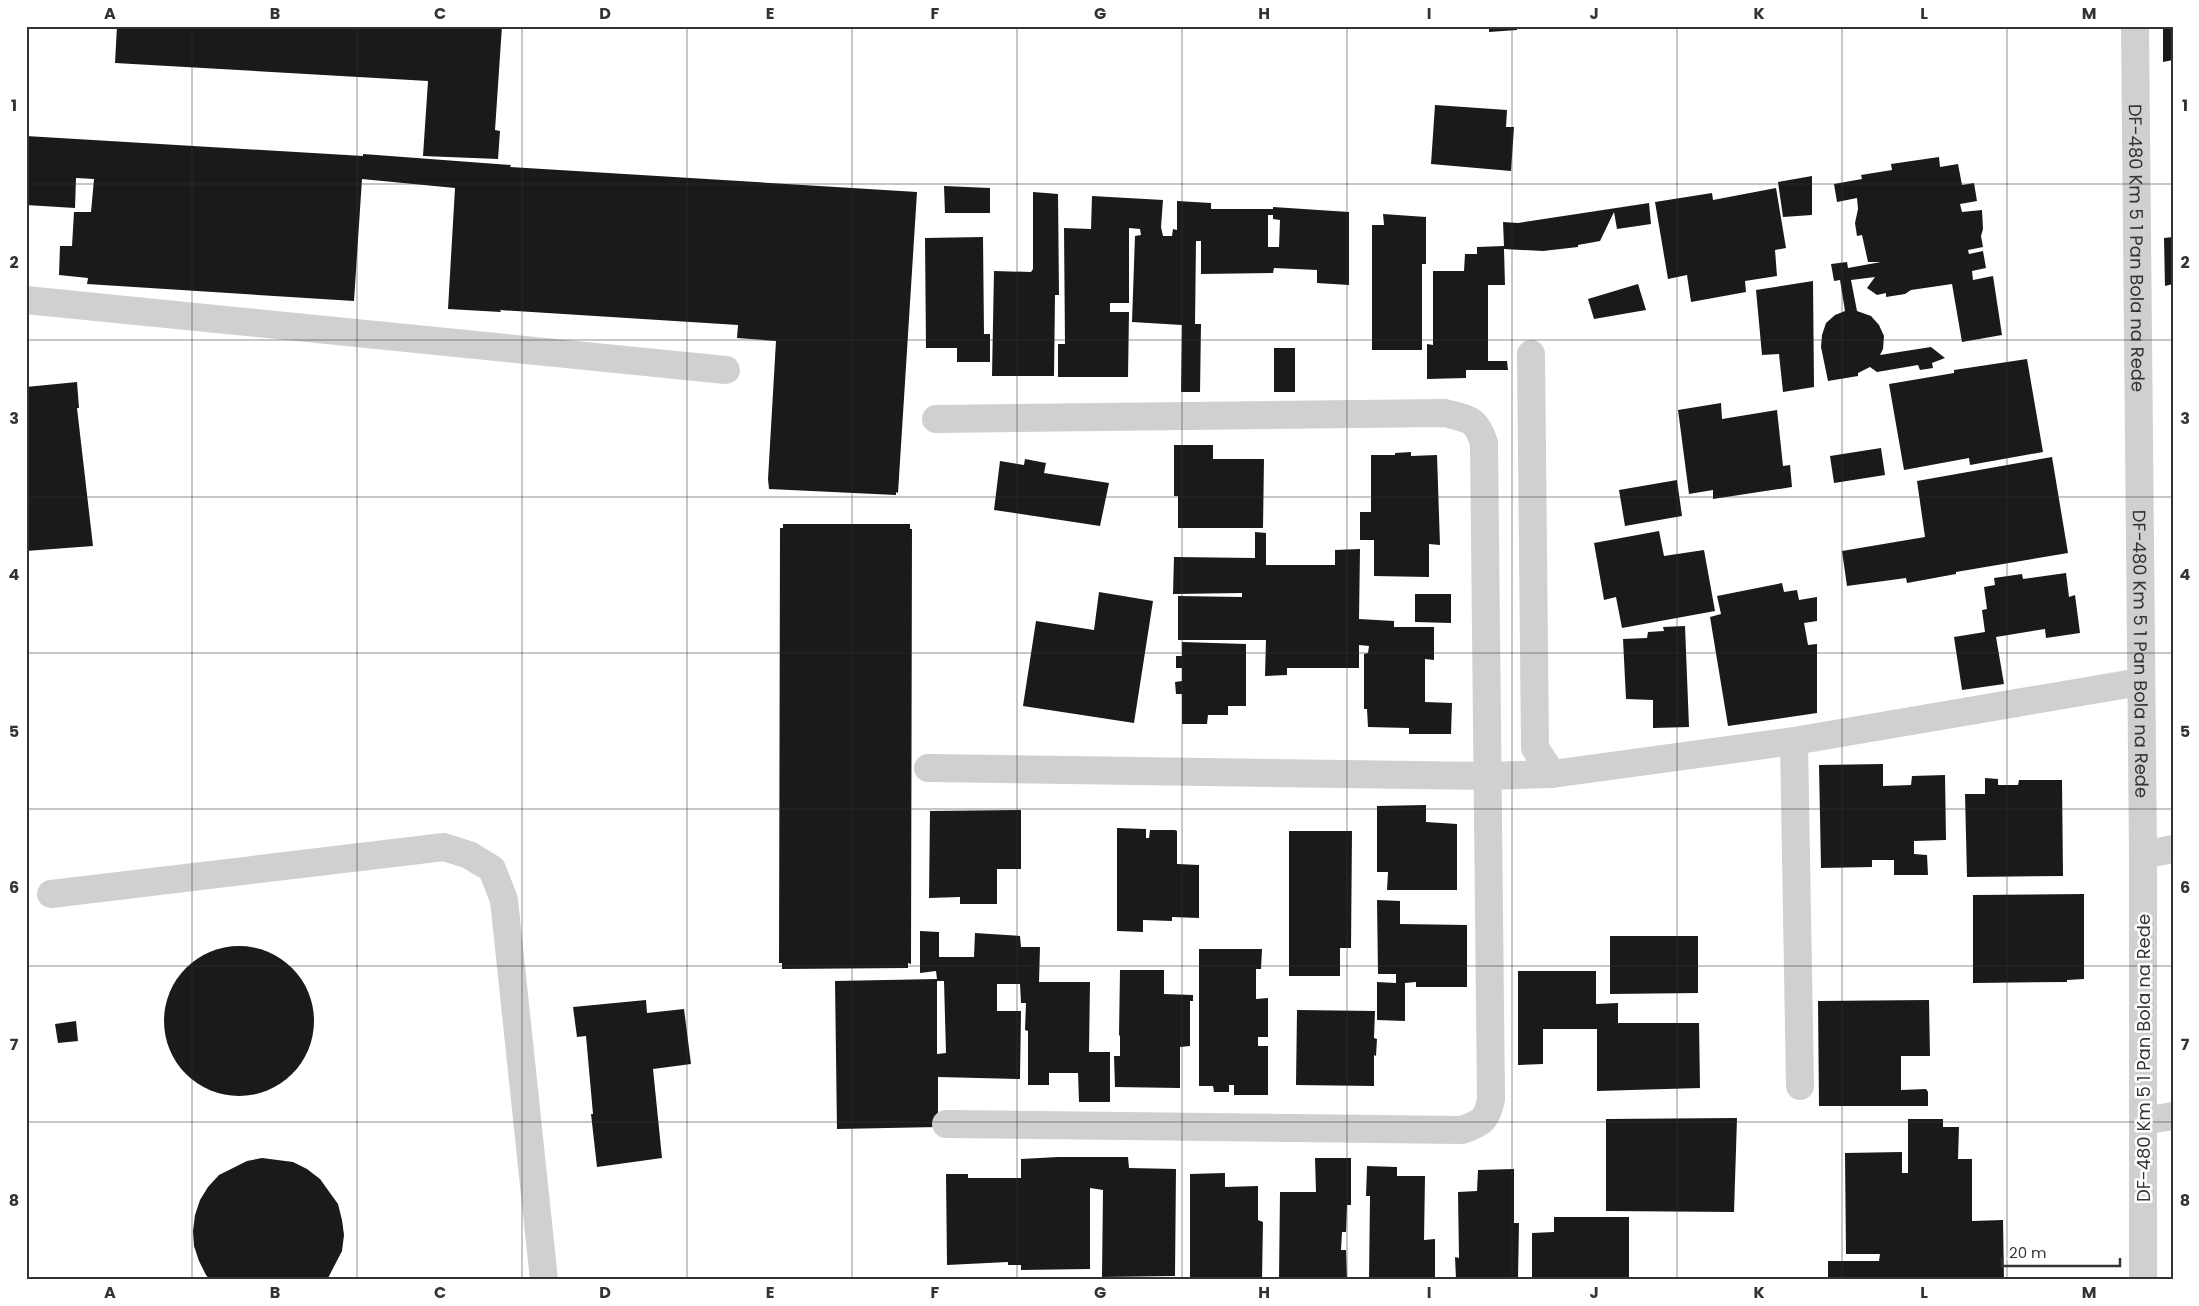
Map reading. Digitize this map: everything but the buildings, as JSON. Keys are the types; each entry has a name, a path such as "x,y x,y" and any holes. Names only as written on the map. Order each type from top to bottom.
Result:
{"street":[{"name":"DF-480 Km 5 1 Pan Bola na Rede","path":"2135,26 2143,854 2143,1280"},
{"path":"26,300 726,370"},
{"path":"1531,354 1535,748 1552,774"},
{"path":"936,419 1445,412 1470,419 1480,429 1484,443 1491,1099 1488,1114 1477,1125 1462,1130 946,1124"},
{"path":"928,768 1487,776 1552,774 1794,741 2140,682"},
{"path":"1794,741 1800,1086"},
{"path":"50,894 444,847 469,855 492,869 504,900 544,1280"},
{"path":"2143,854 2173,849"},
{"path":"2143,1121 2173,1116"}]}
